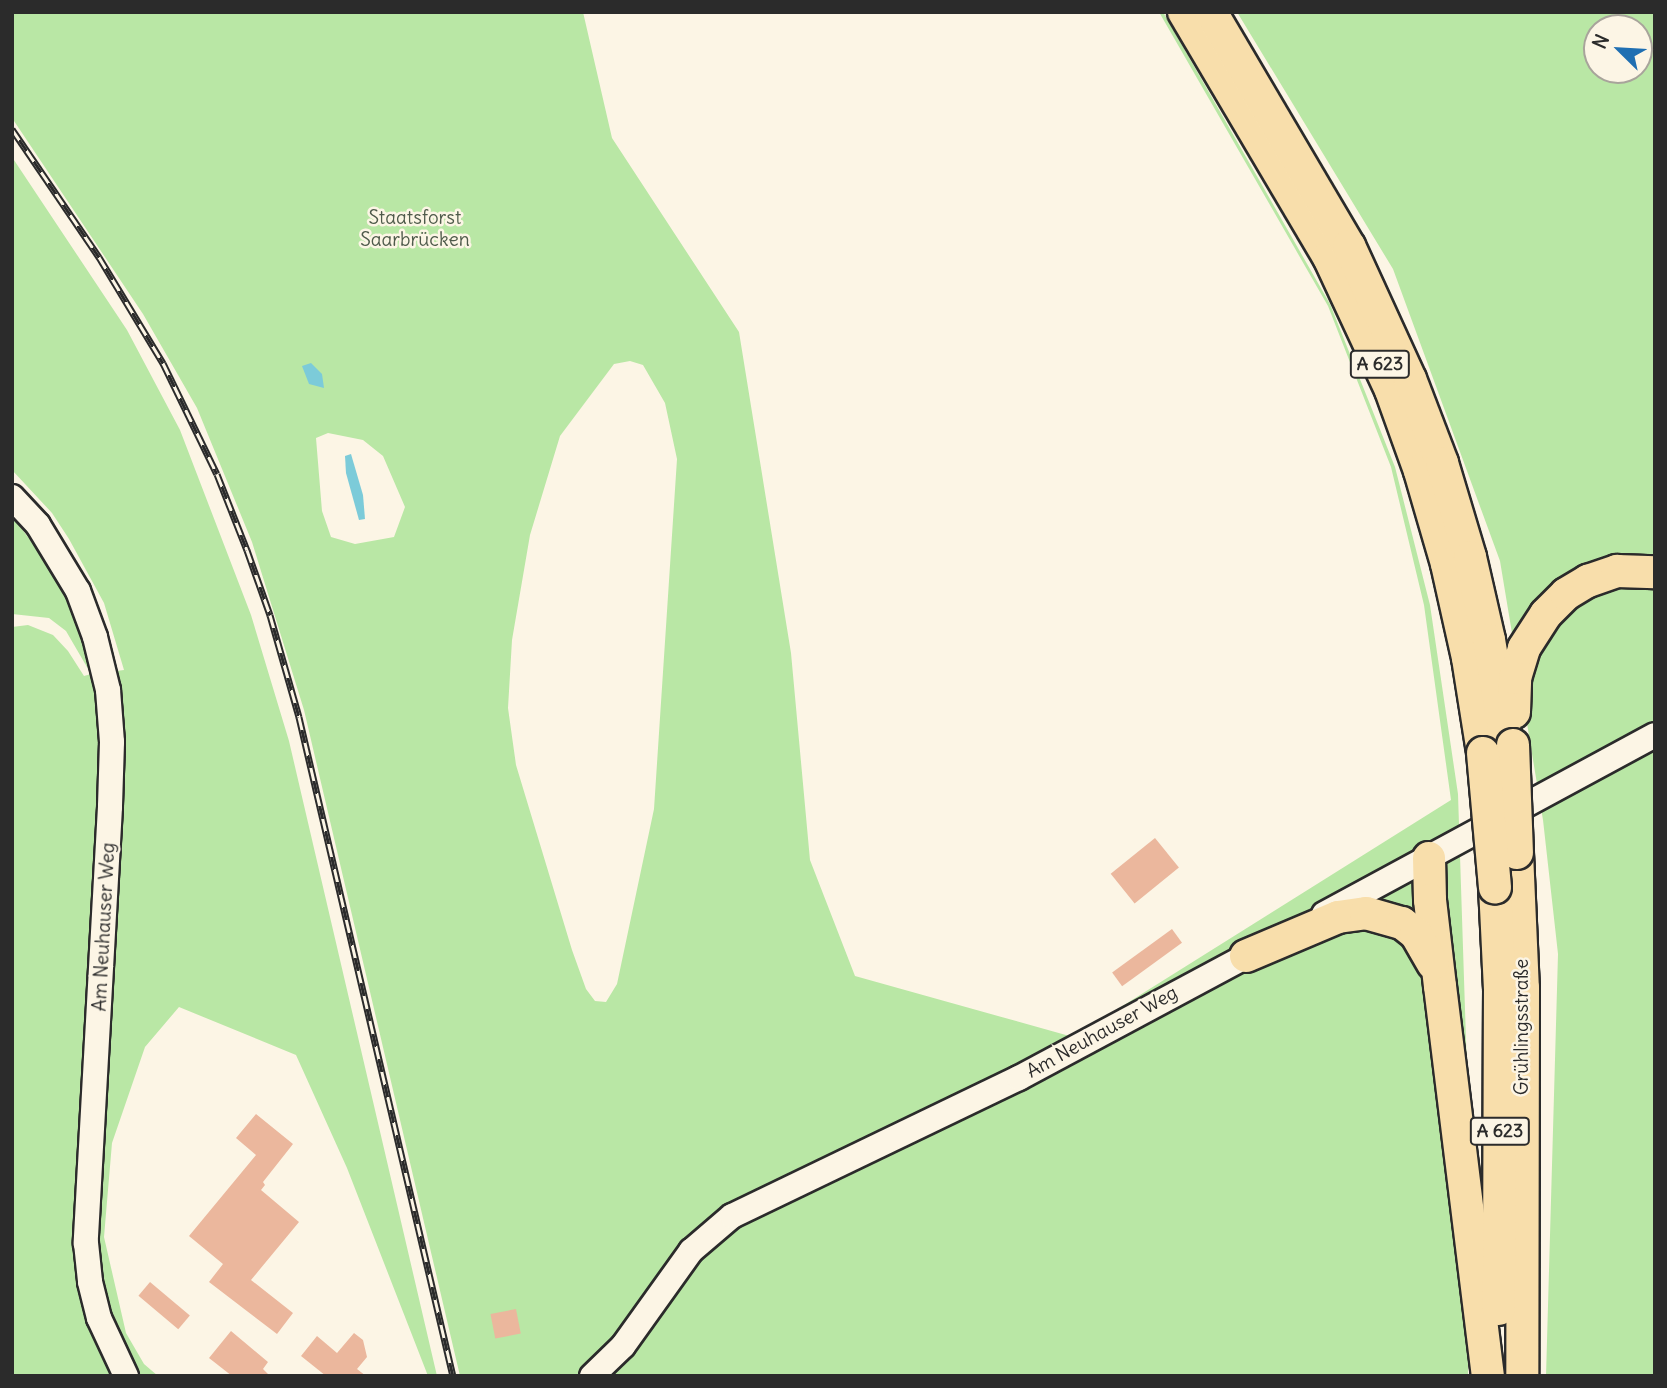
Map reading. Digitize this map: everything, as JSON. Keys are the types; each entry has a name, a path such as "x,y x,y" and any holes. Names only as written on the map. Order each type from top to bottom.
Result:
{"highway":[{"name":"A 623","path":"1184,12 1329,257 1391,390 1420,471 1447,564 1468,657 1501,748 1508,888 1500,1002 1499,1376"},
{"name":"A 623","path":"1211,12 1349,246 1410,379 1442,463 1470,557 1489,640 1501,748 1517,853 1508,888"},
{"path":"1501,748 1515,678 1528,639 1546,614 1566,594 1588,581 1617,571 1655,572"},
{"path":"1429,858 1430,900 1489,1376"},
{"name":"Grühlingsstraße","path":"1508,888 1522,1376"},
{"path":"1246,956 1338,917 1366,913 1402,923 1416,934 1425,946 1440,986"}],"street":[{"name":"Am Neuhauser Weg","path":"12,497 44,535 78,591 95,637 108,690 112,742 110,807 86,1243 90,1282 99,1318 126,1376"},
{"name":"Am Neuhauser Weg","path":"592,1376 623,1346 683,1260 708,1233 732,1216 1019,1078 1655,735"}],"green space":[{"name":"Staatsforst Saarbrücken","path":"12,12 583,12 612,138 739,332 791,653 810,860 855,976 1073,1037 1451,800 1424,605 1391,467 1328,306 1159,12 1163,12 1330,304 1395,467 1430,605 1458,794 1470,1163 1468,1376 460,1376 304,710 252,542 197,408 143,314 12,118","holes":["630,361 643,365 665,403 677,459 654,809 617,984 606,1002 595,1001 586,989 572,950 516,765 508,708 512,640 530,535 560,436 614,364","328,433 363,440 383,456 405,507 394,537 355,544 331,537 322,511 316,438"]},
{"path":"1237,12 1655,12 1655,1376 1546,1376 1558,954 1543,820 1500,561 1393,269"},
{"path":"12,157 127,330 180,430 251,615 289,741 437,1376 428,1376 347,1168 296,1055 179,1007 145,1047 112,1143 104,1237 126,1333 144,1364 158,1376 12,1376 12,627 28,625 53,635 68,651 84,676 91,674 66,631 49,618 12,614 12,516 52,569 70,604 93,674 124,670 104,603 69,539 52,513 12,470"}],"water":[{"path":"311,363 322,374 324,388 309,384 302,366"},
{"path":"351,454 363,495 365,519 359,520 346,473 345,456"}],"building":[{"path":"1155,838 1179,868 1135,903 1111,874"},
{"path":"1172,929 1182,943 1122,986 1112,972"},
{"path":"256,1114 293,1144 263,1182 265,1185 261,1190 299,1222 251,1280 293,1313 277,1334 209,1282 223,1264 189,1236 256,1155 236,1138"},
{"path":"150,1282 190,1315 178,1329 138,1296"},
{"path":"516,1309 521,1334 495,1339 490,1314"},
{"path":"231,1331 268,1362 263,1369 270,1376 232,1376 209,1358"},
{"path":"354,1333 363,1340 367,1357 357,1369 366,1376 326,1376 301,1356 317,1336 337,1353"}],"railway":[{"path":"12,129 99,257 163,363 217,474 270,615 299,717 453,1376"}]}
